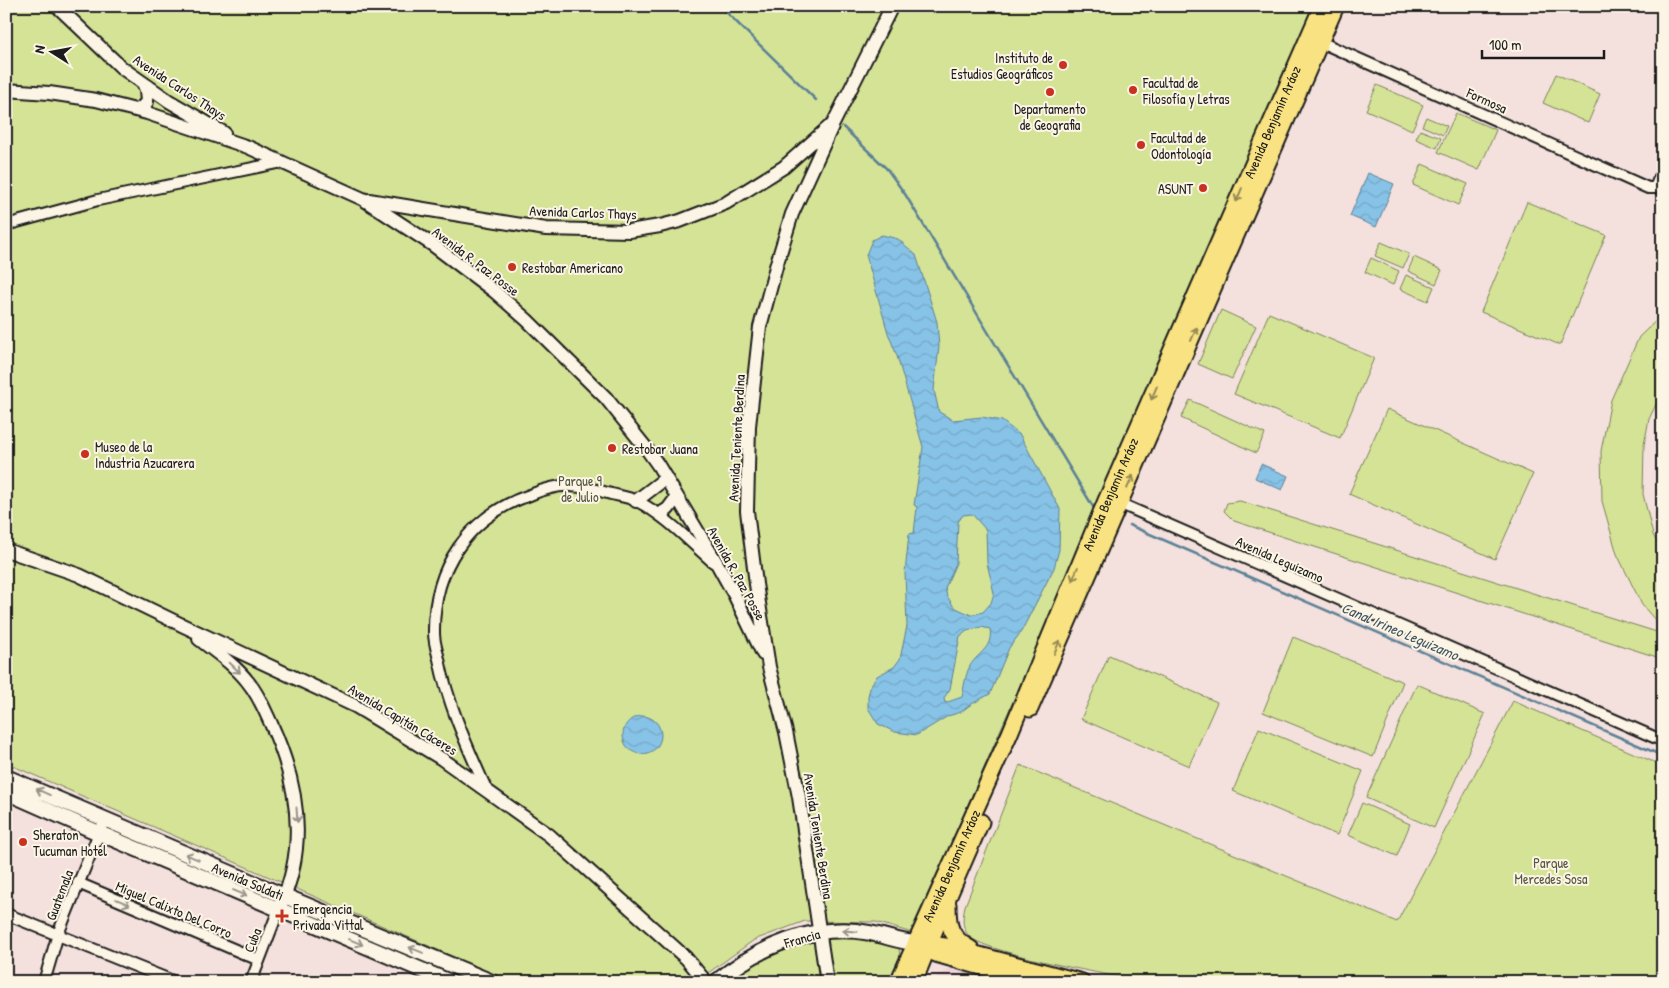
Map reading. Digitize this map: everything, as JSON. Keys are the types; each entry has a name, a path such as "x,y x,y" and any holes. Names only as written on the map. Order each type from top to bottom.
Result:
{"main road":[{"name":"Avenida Benjamín Aráoz","path":"916,982 924,946 1010,733 1314,39 1322,6"},
{"name":"Avenida Benjamín Aráoz","path":"1314,39 1336,6"},
{"name":"Avenida Benjamín Aráoz","path":"898,982 924,946 948,898 1113,501"},
{"name":"Avenida Soldati","path":"6,776 104,819 450,982"},
{"name":"Avenida Soldati","path":"6,792 99,833 282,903 461,968 492,982"},
{"path":"948,898 948,918 952,933 961,943 980,955"},
{"name":"Francia","path":"716,982 728,972 755,956 787,942 819,932 836,930 870,933 924,946"},
{"path":"924,946 980,955 1082,982"},
{"path":"924,946 950,958 1034,982"},
{"path":"916,982 935,964 950,958"}],"street":[{"name":"Avenida Carlos Thays","path":"57,6 122,68 168,101 248,147"},
{"path":"880,29 882,6"},
{"name":"Avenida Teniente Berdina","path":"827,982 799,797 786,732 769,667 747,511 749,426 759,336 777,263 792,214 833,124 892,6"},
{"name":"Formosa","path":"1314,39 1648,188 1655,188 1663,169"},
{"path":"135,110 141,108 147,102 143,82"},
{"name":"Avenida R. Paz Posse","path":"6,90 49,93 96,100 135,110 248,147 363,199 432,245 486,285 527,320 606,398 641,442 666,478 719,567 769,667"},
{"name":"Avenida Carlos Thays","path":"363,199 546,229 629,231 652,228 680,222 726,203 784,167 833,124"},
{"path":"6,225 98,200 282,162"},
{"path":"636,501 666,478"},
{"path":"487,791 465,741 444,684 434,634 438,591 449,562 466,537 490,515 516,500 543,490 569,486 597,490 636,501 660,514 719,567"},
{"path":"660,514 668,509 677,497"},
{"name":"Avenida Leguizamo","path":"1113,501 1663,741"},
{"name":"Avenida Capitán Cáceres","path":"6,550 79,574 184,626 356,706 442,759 549,835 686,958 706,982"},
{"path":"184,626 234,667 248,682 260,700 278,738 294,786 298,838 294,864 282,903"},
{"name":"Guatemala","path":"44,982 58,934 104,819"},
{"name":"Miguel Calixto Del Corro","path":"78,883 259,960"},
{"name":"Cuba","path":"251,982 282,903"},
{"path":"6,914 175,982"},
{"path":"456,982 461,968"}],"shaded area":[{"path":"950,968 1003,982 936,982 938,975"}],"green space":[{"name":"Parque 9 de Julio","path":"6,6 1316,6 912,933 876,922 805,921 754,940 698,982 512,982 6,763"},
{"path":"1556,74 1600,94 1588,123 1543,103"},
{"path":"1377,85 1423,105 1412,130 1366,110"},
{"path":"1456,113 1496,130 1479,170 1438,152"},
{"path":"1426,117 1447,126 1443,135 1422,126"},
{"path":"1420,130 1441,138 1437,148 1416,139"},
{"path":"1422,164 1468,184 1458,205 1413,185"},
{"path":"1527,202 1606,235 1560,345 1481,312"},
{"path":"1381,242 1409,254 1403,268 1375,256"},
{"path":"1414,257 1442,270 1436,284 1408,271"},
{"path":"1371,258 1399,271 1393,285 1365,272"},
{"path":"1406,275 1434,287 1428,301 1400,289"},
{"path":"1221,310 1256,326 1232,379 1198,364"},
{"path":"1269,313 1374,358 1340,438 1234,394"},
{"path":"1663,314 1663,390 1649,419 1644,445 1643,494 1653,535 1663,553 1663,629 1642,605 1617,554 1602,501 1601,451 1611,400 1639,337"},
{"path":"1190,400 1265,434 1256,453 1181,418"},
{"path":"1387,409 1533,474 1495,559 1349,494"},
{"path":"1240,501 1663,634 1663,659 1234,521 1224,511 1227,503"},
{"path":"1293,637 1403,682 1373,757 1263,712"},
{"path":"1109,655 1217,702 1189,766 1081,719"},
{"path":"1417,684 1485,714 1434,828 1366,798"},
{"name":"Parque Mercedes Sosa","path":"1513,701 1663,766 1663,982 1148,982 1052,963 998,949 978,942 968,935 964,928 965,906 1020,765 1397,922"},
{"path":"1259,728 1363,771 1337,835 1233,791"},
{"path":"1362,803 1410,824 1397,856 1348,835"},
{"path":"830,936 852,936 893,944 899,948 900,957 891,982 834,982 827,940"},
{"path":"814,942 819,982 724,982 740,970 790,945"}],"water":[{"path":"1368,173 1394,184 1376,227 1350,216"},
{"path":"882,235 898,239 916,255 937,322 939,347 934,390 939,412 953,420 982,417 1002,421 1020,435 1060,509 1059,550 1054,568 1021,632 1009,648 990,694 917,735 895,732 878,724 868,708 868,696 871,685 877,676 894,667 900,659 907,626 905,573 909,534 914,533 917,507 914,505 923,447 866,255 872,240","holes":["972,514 986,530 987,563 994,593 991,603 983,612 971,615 954,607 947,596 945,588 956,563 958,522 963,515","981,627 990,629 987,646 970,666 962,697 945,703 944,698 950,689 960,636 967,631"]},
{"path":"1261,464 1288,476 1282,490 1255,478"},
{"path":"642,716 656,721 661,735 656,749 642,754 628,749 623,735 628,721"}],"waterway":[{"path":"720,6 816,100"},
{"path":"843,127 887,169 905,194 1095,510"},
{"name":"Canal Irineo Leguizamo","path":"1129,525 1663,756"}],"place":[{"name":"Instituto de Estudios Geográficos","path":"1063,65"},
{"name":"Facultad de Filosofía y Letras","path":"1133,90"},
{"name":"Departamento de Geografia","path":"1050,92"},
{"name":"Facultad de Odontología","path":"1141,145"},
{"name":"ASUNT","path":"1203,188"},
{"name":"Restobar Americano","path":"512,267"},
{"name":"Restobar Juana","path":"612,448"},
{"name":"Museo de la Industria Azucarera","path":"85,454"},
{"name":"Sheraton Tucuman Hotel","path":"23,842"},
{"name":"Emergencia Privada Vittal","path":"282,916"}]}
